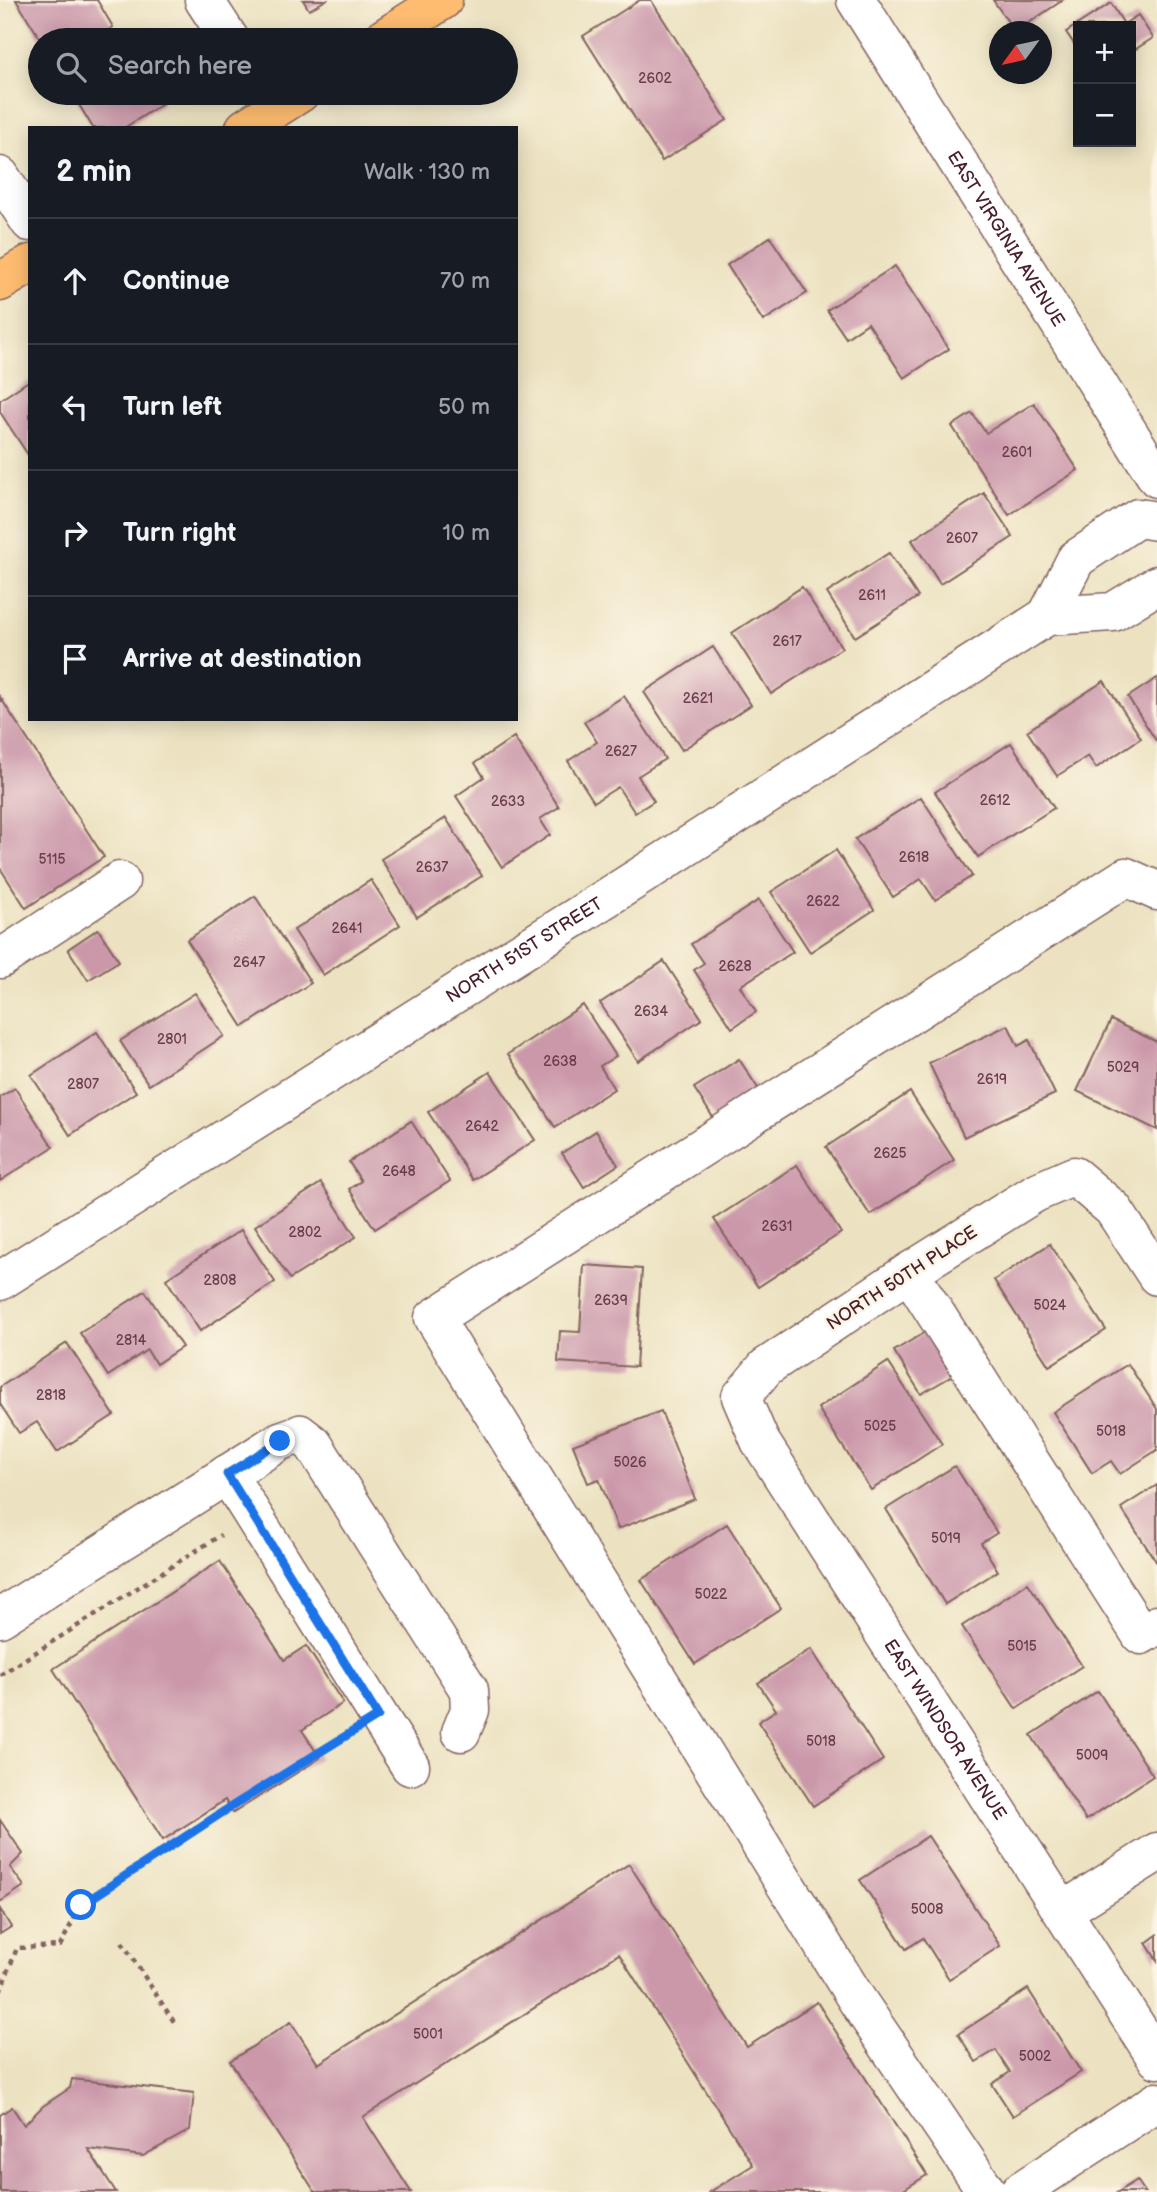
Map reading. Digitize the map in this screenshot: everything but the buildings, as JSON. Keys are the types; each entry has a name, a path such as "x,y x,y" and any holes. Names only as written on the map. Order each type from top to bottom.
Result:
{"main road":[{"path":"400,28 443,0"},
{"path":"0,282 28,265"}],"street":[{"path":"204,0 222,28"},
{"name":"EAST VIRGINIA AVENUE","path":"856,0 1157,478"},
{"path":"0,176 28,219"},
{"name":"NORTH 51ST STREET","path":"0,1281 619,890 1047,615 1076,559 1138,518 1157,521"},
{"path":"1047,615 1114,612 1157,585"},
{"path":"987,2192 857,2000 434,1318 1126,877 1157,891"},
{"path":"5,944 120,881"},
{"name":"NORTH 50TH PLACE","path":"741,1397 766,1367 909,1272 1035,1193 1074,1176 1113,1209 1157,1276"},
{"path":"909,1272 1141,1634 1157,1625"},
{"name":"EAST WINDSOR AVENUE","path":"741,1397 760,1441 1157,2059"},
{"path":"0,1618 280,1441 300,1434 313,1444 469,1690 470,1710 461,1732"},
{"path":"227,1474 410,1766"},
{"path":"1063,1911 1157,1852"},
{"path":"1019,2192 1157,2102"}],"path":[{"path":"0,1675 253,1515"},
{"path":"0,1992 17,1948 60,1946 81,1905 226,1810 378,1716"},
{"path":"122,1942 176,2025"}],"route":[{"path":"81,1905 226,1810 378,1716 227,1474 280,1441"}]}
